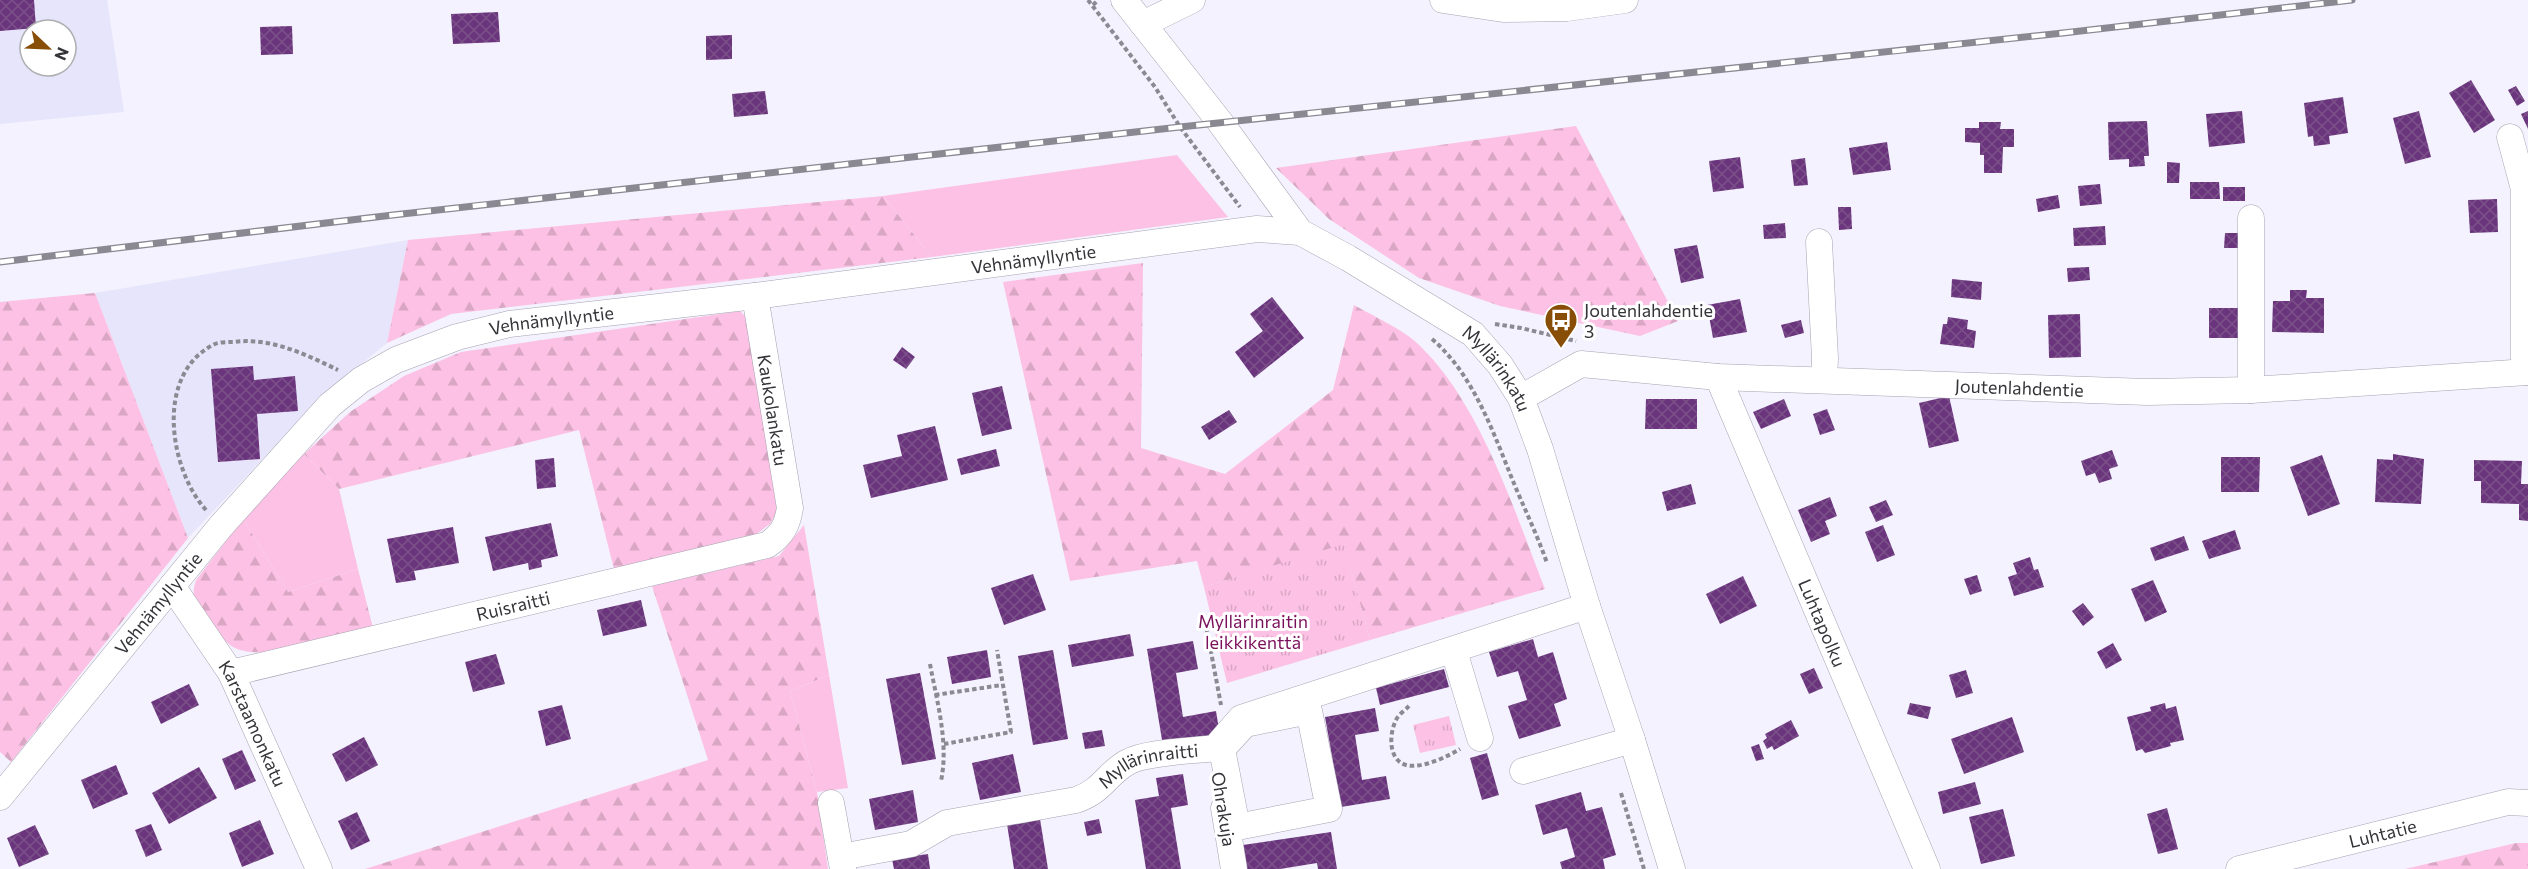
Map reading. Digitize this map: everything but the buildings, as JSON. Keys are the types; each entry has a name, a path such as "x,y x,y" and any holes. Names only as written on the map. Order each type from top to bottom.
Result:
{"street":[{"name":"Myllärinkatu","path":"1124,0 1220,122 1300,232 1348,258 1473,334 1500,365 1521,398 1540,449 1587,606 1672,869"},
{"path":"1143,24 1192,0"},
{"path":"1443,0 1503,9 1625,0"},
{"path":"2510,137 2524,189 2524,358 2527,372"},
{"path":"2251,218 2251,390"},
{"name":"Vehnämyllyntie","path":"0,797 221,526 330,405 361,380 396,360 457,337 509,324 754,296 1257,229 1300,232"},
{"path":"1819,242 1824,380"},
{"name":"Kaukolankatu","path":"754,296 790,508 787,525"},
{"name":"Joutenlahdentie","path":"1521,398 1581,364 1718,377 2147,392 2251,390 2527,372"},
{"name":"Luhtapolku","path":"1718,377 1927,869"},
{"name":"Ruisraitti","path":"231,674 767,545 779,537 787,525"},
{"name":"Karstaamonkatu","path":"172,586 231,674 319,869"},
{"path":"1220,742 1241,718 1454,651 1587,606"},
{"path":"1454,651 1480,738"},
{"path":"1309,711 1329,809 1237,827 1222,749 1245,724 1309,711"},
{"path":"1522,771 1632,740"},
{"name":"Myllärinraitti","path":"842,863 911,844 947,823 1090,796 1117,770 1138,758 1220,742"},
{"name":"Ohrakuja","path":"1220,742 1234,869"},
{"name":"Luhtatie","path":"2239,869 2508,802 2528,803"},
{"path":"831,803 842,863"}],"path":[{"path":"1088,0 1155,87 1180,127 1257,229"},
{"path":"1093,5 1098,0"},
{"path":"1473,334 1489,323 1582,342"},
{"path":"1426,334 1448,353 1468,383 1489,423 1549,570"},
{"path":"221,526 203,507 186,481 175,449 172,415 182,377 196,357 216,343 248,340 294,349 361,380"},
{"path":"1205,620 1220,742"},
{"path":"944,744 1011,732 996,650"},
{"path":"930,664 944,744 945,762 941,781"},
{"path":"935,695 1002,685"},
{"path":"1409,706 1396,718 1391,737 1393,751 1398,761 1407,766 1416,766 1452,754 1480,738"},
{"path":"1621,792 1644,869"}],"shaded area":[{"path":"0,0 107,0 124,112 0,124"},
{"path":"408,240 387,343 321,397 188,538 95,293"}],"green space":[{"path":"1576,126 1678,321 1640,336 1500,306 1419,278 1329,219 1276,168"},
{"path":"1177,155 1228,217 932,257 883,196"},
{"path":"883,196 932,257 451,314 387,343 408,240"},
{"path":"1143,263 1141,448 1225,474 1333,390 1354,305 1417,343 1439,367 1459,395 1493,458 1545,589 1370,640 1344,545 1204,587 1197,561 1070,581 1003,282"},
{"path":"95,293 188,538 11,762 0,752 0,302"},
{"path":"740,311 749,320 778,510 770,524 755,535 614,569 579,430 339,489 304,454 350,412 404,376 461,352"},
{"path":"304,454 339,489 358,569 288,592 243,519"},
{"path":"243,519 288,592 358,569 373,628 279,651 243,651 227,643 197,606 194,587 196,580"},
{"path":"804,525 829,675 790,691 817,792 828,869 365,869 708,760 652,586 779,556"},
{"name":"Myllärinraitin leikkikenttä","path":"1344,544 1370,640 1227,683 1204,587"},
{"path":"829,675 848,788 817,792 790,691"},
{"path":"1449,716 1456,745 1420,753 1413,725"},
{"path":"2516,843 2528,843 2528,869 2405,869"}],"railway":[{"path":"0,262 393,215 1180,127 2352,0"}],"place":[{"name":"Joutenlahdentie 3","path":"1561,349"}]}
